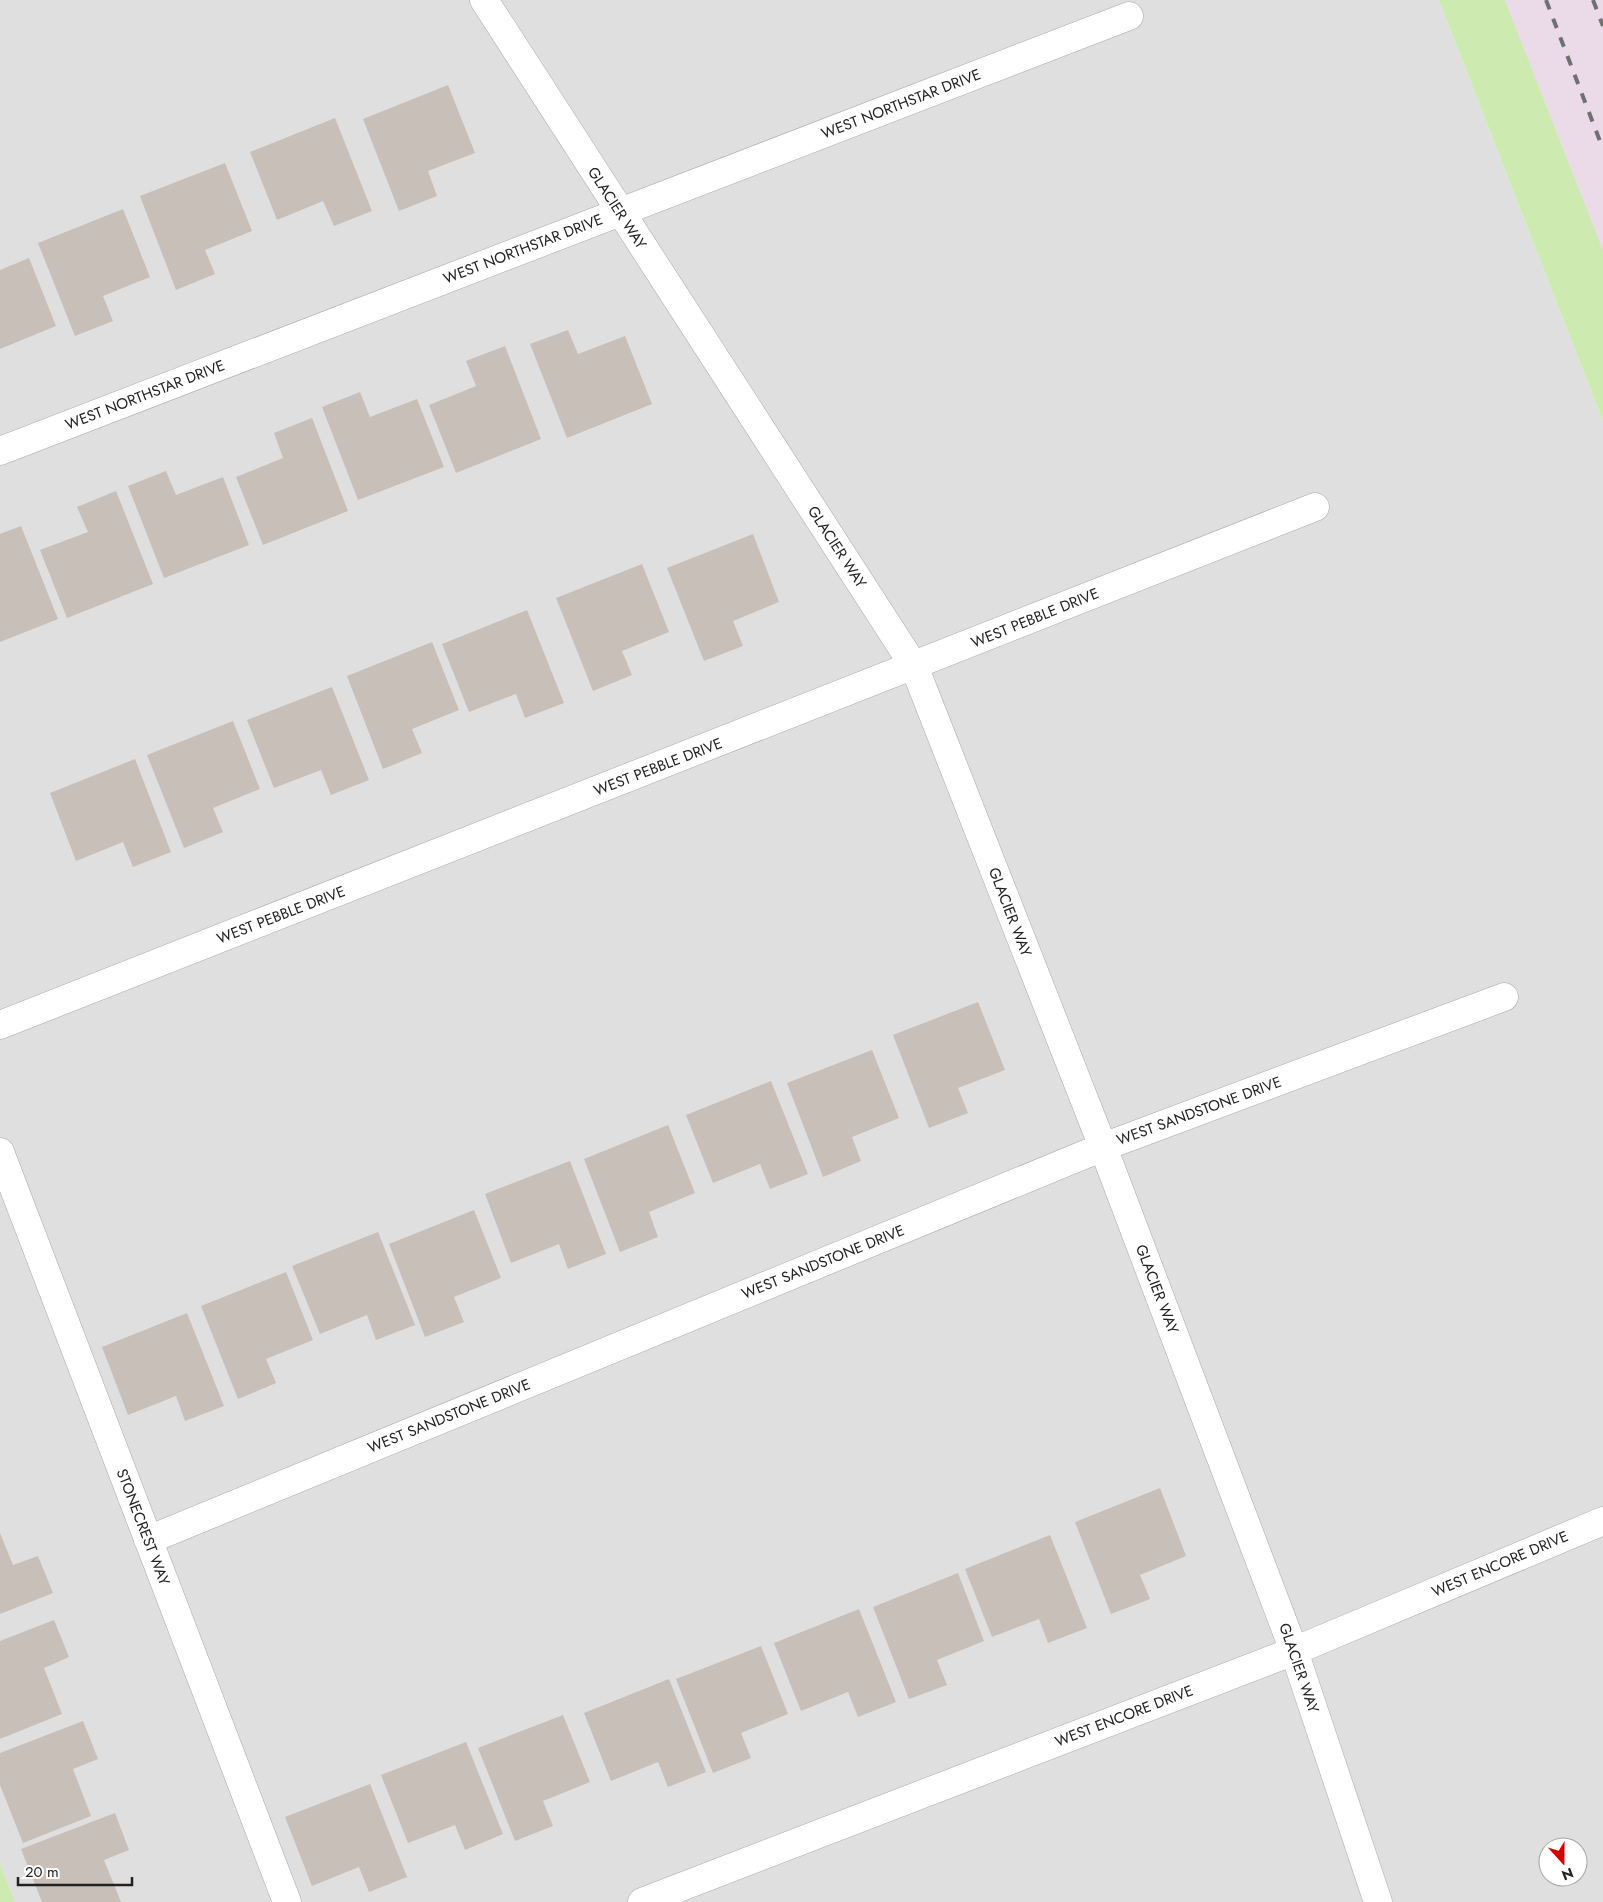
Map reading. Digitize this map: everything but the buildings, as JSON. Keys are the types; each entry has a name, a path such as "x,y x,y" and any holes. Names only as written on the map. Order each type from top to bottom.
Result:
{"street":[{"name":"GLACIER WAY","path":"484,0 914,666 1103,1147 1294,1651 1378,1902"},
{"name":"WEST NORTHSTAR DRIVE","path":"0,451 1129,16"},
{"name":"WEST PEBBLE DRIVE","path":"0,1025 1315,507"},
{"name":"WEST SANDSTONE DRIVE","path":"148,1540 1103,1147 1504,997"},
{"name":"STONECREST WAY","path":"0,1152 287,1902"},
{"name":"WEST ENCORE DRIVE","path":"642,1902 1294,1651 1603,1521"}],"shaded area":[{"path":"0,0 1439,0 1603,421 1603,1902 15,1902 0,1863"},
{"path":"1505,0 1603,0 1603,250"}],"green space":[{"path":"1439,0 1505,0 1603,250 1603,421"},
{"path":"0,1863 15,1902 0,1902"}],"railway":[{"path":"1546,0 1603,149"},
{"path":"1593,0 1603,26"}]}
